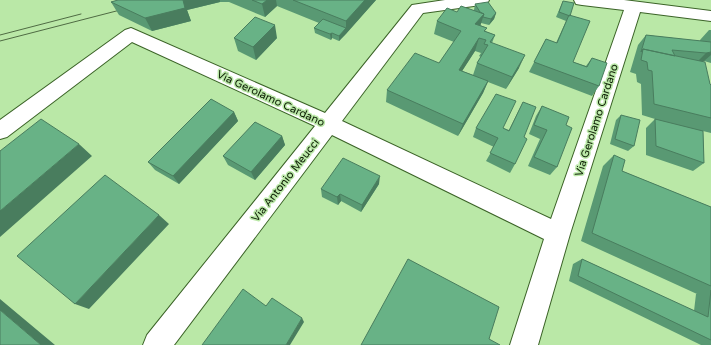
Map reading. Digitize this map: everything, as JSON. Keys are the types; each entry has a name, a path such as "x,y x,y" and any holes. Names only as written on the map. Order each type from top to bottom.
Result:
{"street":[{"name":"Via Antonio Meucci","path":"157,345 418,9 481,0"},
{"path":"582,0 711,16"},
{"name":"Via Gerolamo Cardano","path":"524,345 558,234 634,6"},
{"name":"Via Gerolamo Cardano","path":"0,131 131,34 329,124 558,234"}],"building":[{"path":"118,0 183,0 185,8 145,18 111,2"},
{"path":"252,0 267,0 262,4"},
{"path":"293,0 365,0 346,21"},
{"path":"563,1 574,3 570,16 559,12"},
{"path":"488,2 496,13 491,19 483,17 484,14 480,12 475,4"},
{"path":"461,6 484,14 475,24 487,28 484,31 495,35 490,42 525,55 512,77 477,63 488,45 484,44 486,40 479,38 459,70 488,81 463,124 387,90 415,53 439,63 461,31 437,21 447,8 457,12"},
{"path":"569,15 590,21 573,62 587,67 592,58 607,63 599,86 534,62 546,39 557,43"},
{"path":"255,17 275,25 253,47 234,38"},
{"path":"323,19 346,28 339,36 314,28"},
{"path":"646,35 711,42 711,52 706,53 672,50 675,56 643,49 641,52"},
{"path":"643,49 705,62 711,85 711,118 654,104 652,71 648,70 647,62 641,60"},
{"path":"496,94 516,101 503,128 509,131 523,102 536,107 524,137 527,139 515,164 490,153 498,138 476,128"},
{"path":"211,99 234,112 173,176 148,162"},
{"path":"542,106 569,117 566,125 572,128 557,167 534,157 547,130 534,125"},
{"path":"621,115 640,120 634,146 615,139"},
{"path":"41,119 79,144 0,211 0,151"},
{"path":"655,119 703,131 704,163 656,146"},
{"path":"255,122 282,136 251,172 223,156"},
{"path":"614,155 625,160 622,171 711,207 711,286 592,233"},
{"path":"343,158 380,176 362,205 340,194 337,197 321,189"},
{"path":"105,175 159,215 75,304 17,256"},
{"path":"408,259 499,307 489,339 500,345 361,345"},
{"path":"582,259 708,317 711,290 711,340 578,276"},
{"path":"243,289 266,306 272,298 302,318 286,345 202,345"},
{"path":"0,310 41,345 0,345"}],"tram line":[{"path":"0,41 128,8"},
{"path":"0,35 81,14"}]}
